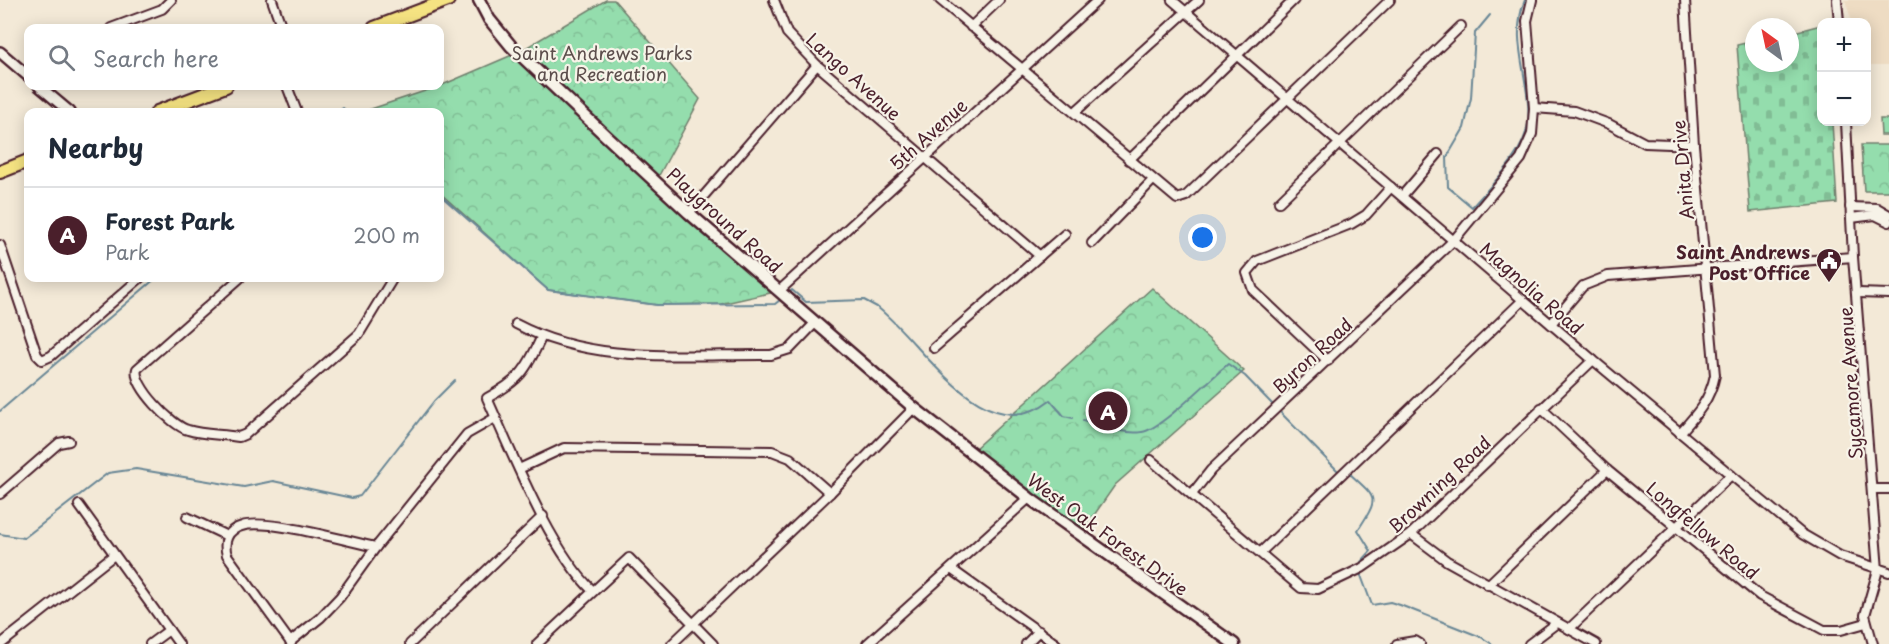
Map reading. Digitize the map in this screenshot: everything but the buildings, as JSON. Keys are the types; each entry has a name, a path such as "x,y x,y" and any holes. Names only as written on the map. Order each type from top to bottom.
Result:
{"main road":[{"path":"385,24 448,0"},
{"name":"Playground Road","path":"479,0 489,19 512,46 689,213 964,450"},
{"path":"168,108 215,90"},
{"path":"0,172 24,163"},
{"name":"West Oak Forest Drive","path":"964,450 1234,644"}],"street":[{"path":"122,24 162,9 171,0"},
{"path":"272,0 281,24"},
{"name":"Lango Avenue","path":"774,0 787,33 817,65 1040,256"},
{"path":"940,0 1075,112 1152,181 1177,199 1186,196 1390,0"},
{"path":"971,27 999,0"},
{"name":"5th Avenue","path":"779,291 1098,0"},
{"name":"Magnolia Road","path":"1173,0 1593,360 1802,534 1840,556 1889,572"},
{"path":"1075,112 1199,0"},
{"path":"1128,160 1294,0"},
{"path":"1454,240 1521,159 1532,134 1534,108 1527,21 1532,0"},
{"name":"Anita Drive","path":"1680,433 1703,407 1712,392 1715,375 1694,145 1685,0"},
{"path":"1837,0 1839,18"},
{"path":"1278,201 1461,26"},
{"path":"0,52 24,73"},
{"path":"689,213 817,65"},
{"path":"44,90 65,108"},
{"path":"289,90 295,108"},
{"path":"1534,108 1574,111 1609,124 1645,143 1694,145"},
{"name":"Sycamore Avenue","path":"1846,126 1853,257 1874,489 1878,570 1867,606 1866,623"},
{"path":"1402,196 1438,154"},
{"path":"1092,243 1152,181"},
{"path":"1328,361 1253,290 1247,273 1257,261 1366,215 1391,187"},
{"path":"1850,207 1877,208 1889,214"},
{"path":"1851,218 1875,215 1889,222"},
{"path":"934,348 1065,234"},
{"name":"Byron Road","path":"1192,494 1211,470 1454,240"},
{"path":"0,245 37,355 42,360 51,356 135,282"},
{"path":"1551,324 1583,286 1608,276 1853,257"},
{"path":"235,282 137,369 138,383 171,421 186,430 239,436 246,434 359,334 391,282"},
{"path":"1858,293 1889,294"},
{"path":"1261,552 1523,300"},
{"path":"516,324 541,338 610,354 771,355 790,349 815,323"},
{"path":"541,338 524,373 512,384 487,398 543,516 570,565 593,591"},
{"name":"Browning Road","path":"1151,460 1301,588 1318,589 1362,568 1411,534 1540,408 1593,360"},
{"path":"672,644 830,493 914,408"},
{"name":"Longfellow Road","path":"1540,408 1607,470 1760,596 1814,627 1833,631 1866,623"},
{"path":"376,547 261,524 239,526 227,537 224,547 227,555 291,643 330,608 467,434 495,418"},
{"path":"0,494 59,442 69,441"},
{"path":"519,469 564,448 772,451 790,458 830,493"},
{"path":"1488,585 1607,470"},
{"path":"1569,629 1731,475"},
{"path":"1874,489 1889,489"},
{"path":"867,644 1029,498"},
{"path":"79,505 178,644"},
{"path":"410,644 543,516"},
{"path":"186,517 227,537"},
{"path":"1411,534 1447,561 1596,644"},
{"path":"2,642 114,555"},
{"path":"537,644 628,558 713,644"},
{"path":"951,569 1056,644"},
{"path":"1529,644 1557,623"},
{"path":"1866,623 1873,644"},
{"path":"150,644 169,630"},
{"path":"1026,644 1039,631"},
{"path":"1397,644 1415,642 1420,644"}],"shaded area":[{"path":"1845,0 1889,0 1889,65 1871,65 1871,18 1851,18"}],"green space":[{"name":"Saint Andrews Parks and Recreation","path":"606,0 614,0 700,99 656,181 779,291 721,304 657,305 548,290 444,197 444,108 374,108 428,90 444,90 444,84 519,52"},
{"path":"1817,26 1817,126 1832,126 1837,203 1750,212 1737,45 1745,43 1745,72 1799,72 1799,31"},
{"path":"1880,119 1889,119 1889,135 1881,135"},
{"path":"1861,145 1889,145 1889,191 1864,191"},
{"path":"1152,288 1244,371 1115,485 1083,531 973,450"}],"waterway":[{"path":"1490,15 1475,33 1471,98 1464,128 1447,157 1448,187 1472,207 1514,158 1525,135 1528,108 1519,30 1520,15 1525,0"},
{"path":"444,199 548,290 657,305 775,304 780,300"},
{"path":"0,411 151,282"},
{"path":"790,292 792,290 806,302 864,300 877,307 956,386 978,403 1001,413 1025,413 1050,400 1064,416 1073,418"},
{"path":"1083,420 1127,432 1135,433 1150,429 1172,414 1228,364 1245,376 1273,405"},
{"path":"0,534 24,538 108,473 136,469 244,487 273,481 352,498 360,496 434,401 455,380"},
{"path":"1281,413 1338,471"},
{"path":"1349,473 1370,493 1372,498 1370,510 1358,530 1371,551 1361,562"},
{"path":"1363,572 1360,573 1372,605 1390,602 1400,605 1481,637 1492,644"}],"place":[{"name":"Saint Andrews Post Office","path":"1829,284"},
{"name":"Forest Park","path":"1108,411"}]}
